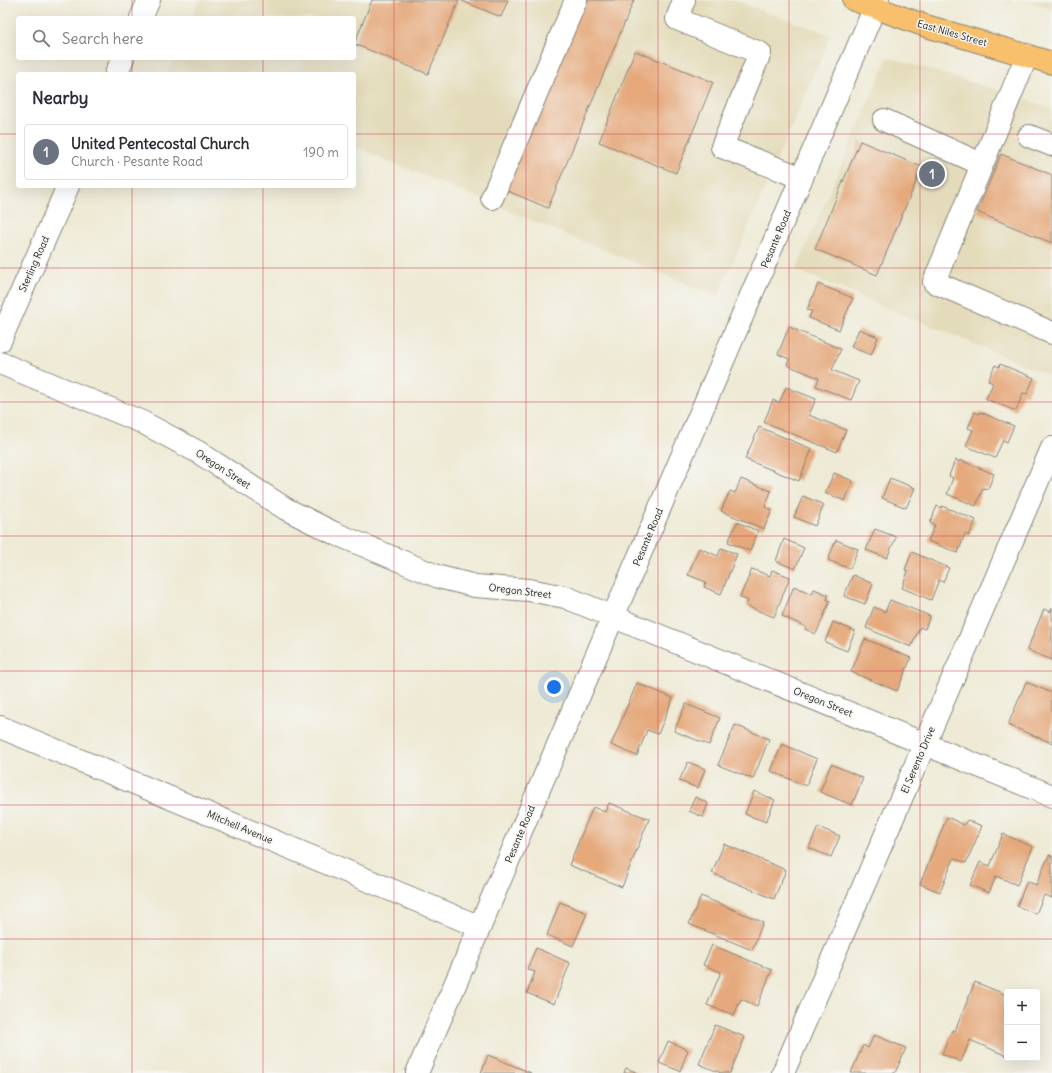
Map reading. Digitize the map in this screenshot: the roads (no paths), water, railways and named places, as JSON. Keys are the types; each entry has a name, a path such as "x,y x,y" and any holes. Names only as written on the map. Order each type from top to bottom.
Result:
{"main road":[{"name":"East Niles Street","path":"854,0 876,4 926,26 1052,63"}],"street":[{"path":"142,16 149,0"},
{"path":"492,198 576,0"},
{"path":"684,0 677,19 760,53 722,147 802,178"},
{"name":"Pesante Road","path":"418,1073 876,4"},
{"path":"1027,55 981,164 934,282 1052,333"},
{"path":"117,72 122,60"},
{"path":"884,120 981,164"},
{"path":"1029,136 1052,145"},
{"name":"Sterling Road","path":"0,341 67,188"},
{"name":"Oregon Street","path":"0,363 142,422 198,452 286,509 334,533 439,577 475,586 529,590 565,597 1052,796"},
{"name":"El Serento Drive","path":"783,1073 1052,448"},
{"name":"Mitchell Avenue","path":"0,727 480,927"}],"place":[{"name":"United Pentecostal Church","path":"932,174"}]}
